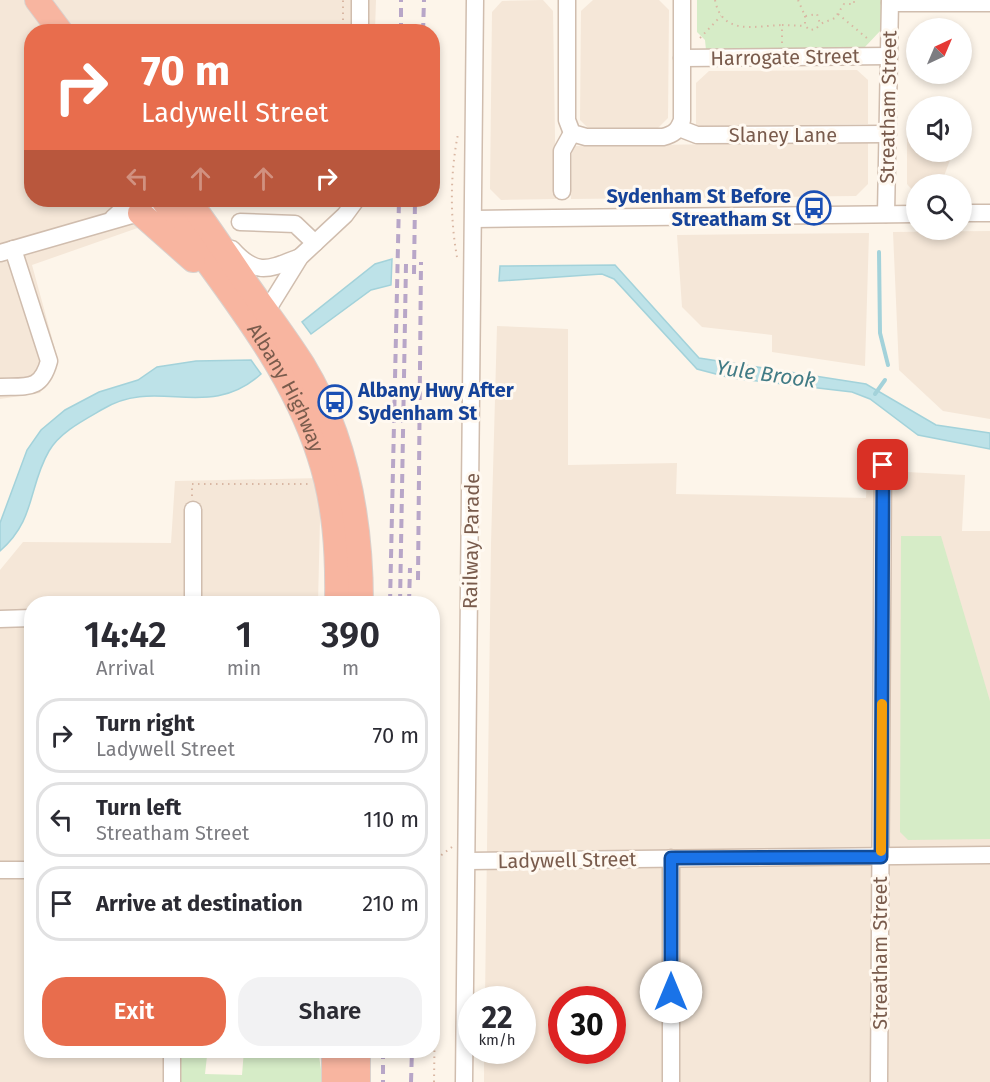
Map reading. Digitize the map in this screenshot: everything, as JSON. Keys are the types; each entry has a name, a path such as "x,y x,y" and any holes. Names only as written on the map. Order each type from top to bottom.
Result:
{"highway":[{"path":"21,0 38,24"},
{"path":"38,0 55,24"},
{"path":"138,207 207,274 229,306 257,316"},
{"name":"Albany Highway","path":"180,207 257,316 304,367 339,444 359,543 361,596"},
{"name":"Albany Highway","path":"257,316 319,454 335,527 337,596"},
{"path":"334,1058 334,1082"},
{"path":"358,1058 358,1082"}],"street":[{"path":"360,0 360,24"},
{"name":"Railway Parade","path":"464,1082 475,0"},
{"path":"567,0 567,120 572,133"},
{"path":"572,133 586,137 663,137 679,128 682,120 682,0"},
{"path":"890,1 990,3"},
{"name":"Streatham Street","path":"886,214 890,1"},
{"name":"Harrogate Street","path":"682,58 889,56"},
{"name":"Slaney Lane","path":"679,128 697,135 888,134"},
{"path":"562,191 562,151 572,133"},
{"path":"0,387 34,386 45,377 49,361 7,251 112,218 135,207"},
{"path":"183,207 249,265 267,270 300,257"},
{"path":"257,316 300,257 351,207"},
{"path":"972,213 990,213"},
{"path":"474,219 906,214"},
{"path":"240,222 295,224 315,243"},
{"name":"Streatham Street","path":"879,1082 883,465"},
{"path":"193,510 193,596"},
{"path":"0,619 24,618"},
{"name":"Ladywell Street","path":"468,861 990,855"},
{"path":"671,858 671,1082"},
{"path":"0,870 24,870"},
{"path":"172,1058 172,1082"}],"path":[{"path":"343,0 343,24"},
{"path":"715,0 721,16 740,28 782,25 805,26 810,30 816,29 820,24 838,15 844,4 854,4 854,0"},
{"path":"798,0 805,16 805,26"},
{"path":"805,16 817,14 820,24"},
{"path":"838,15 868,39"},
{"path":"700,38 721,16"},
{"path":"782,25 782,49"},
{"path":"193,510 192,484 315,484"},
{"path":"440,860 443,853 458,846"},
{"path":"434,1058 434,1082"}],"shaded area":[{"path":"0,0 376,0 375,24 24,24 24,207 197,207 32,265 58,360 40,393 0,399"},
{"path":"543,0 553,11 556,199 501,200 490,189 492,12 502,1"},
{"path":"593,0 659,0 669,10 668,118 656,130 591,131 580,120 581,11"},
{"path":"857,70 868,80 868,124 696,127 696,83 709,71"},
{"path":"868,142 868,184 856,196 571,199 572,146"},
{"path":"907,162 949,162 945,174 907,174"},
{"path":"972,231 990,231 990,419 943,411 899,370 893,232 906,232 906,240 972,240"},
{"path":"869,233 865,366 772,352 772,335 702,327 682,307 677,235"},
{"path":"497,326 568,329 568,465 677,463 676,494 866,498 867,470 965,475 962,531 990,531 990,1082 484,1082 484,1064 536,1064 536,986 485,986 491,544"},
{"path":"321,478 318,596 24,596 24,1058 179,1058 179,1082 0,1082 0,570 23,542 171,543 175,481"}],"green space":[{"path":"697,0 881,0 881,30 864,48 706,50 705,40 697,32"},
{"path":"901,536 941,536 990,701 990,839 908,840 900,832"},
{"path":"179,1058 207,1058 205,1074 242,1075 243,1058 319,1058 323,1082 179,1082"}],"water":[{"path":"392,259 391,285 371,290 311,334 302,322 375,264"},
{"name":"Yule Brook","path":"615,265 699,358 866,384 936,425 990,433 990,449 918,435 870,399 852,392 731,378 697,369 614,279 602,274 499,281 500,266"},
{"path":"251,360 261,374 241,388 222,395 143,396 123,400 103,409 66,432 54,444 42,464 20,527 0,551 0,523 27,450 41,430 65,410 99,392 138,380 157,367 196,361"}],"waterway":[{"path":"879,252 880,333 888,365"},
{"path":"875,394 885,380"}],"railway":[{"path":"401,0 401,24"},
{"path":"423,24 424,0"},
{"path":"390,596 399,207"},
{"path":"414,274 415,207"},
{"path":"418,580 421,262"},
{"path":"400,596 406,264"},
{"path":"409,596 410,568"},
{"path":"383,1058 383,1082"},
{"path":"411,1082 412,1058"}],"slow traffic":[{"path":"881,851 882,704"}],"place":[{"name":"Sydenham St Before Streatham St","path":"814,208"},
{"name":"Albany Hwy After Sydenham St","path":"335,402"}],"route":[{"path":"671,992 671,858 881,857 883,465"}]}
